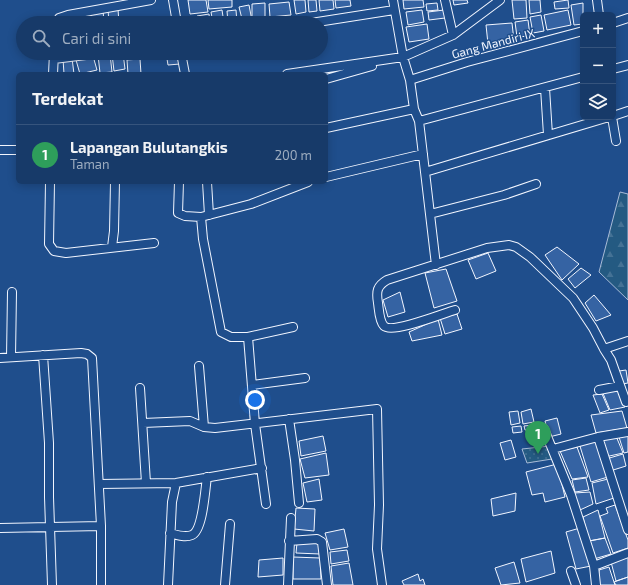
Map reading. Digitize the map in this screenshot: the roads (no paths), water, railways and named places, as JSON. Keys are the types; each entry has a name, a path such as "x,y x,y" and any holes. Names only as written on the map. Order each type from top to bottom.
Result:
{"street":[{"path":"65,16 151,0"},
{"path":"173,0 176,16"},
{"path":"393,0 403,57 410,80 414,109 419,121 436,265"},
{"path":"445,0 453,35"},
{"path":"597,0 599,12"},
{"path":"328,78 346,70 384,60 403,57 453,35 496,2"},
{"path":"328,20 394,10"},
{"path":"616,22 628,18"},
{"name":"Gang Mandiri IX","path":"410,80 467,62 580,32"},
{"path":"53,72 54,60"},
{"path":"182,60 185,72"},
{"path":"616,68 628,65"},
{"path":"316,72 346,70"},
{"path":"419,121 580,78"},
{"path":"545,88 548,135"},
{"path":"328,128 414,109"},
{"path":"616,115 628,111"},
{"path":"425,172 600,120"},
{"path":"612,120 616,142"},
{"path":"0,150 16,150"},
{"path":"328,177 423,154"},
{"path":"50,184 50,244 54,251 66,253 154,243"},
{"path":"112,247 114,231 115,184"},
{"path":"179,184 178,213 185,216 205,216 251,204 303,184"},
{"path":"206,184 203,239 221,332 231,337 248,337 293,327"},
{"path":"430,214 504,195 536,184"},
{"path":"455,310 394,328 384,326 376,293 378,287 387,280 487,248 509,245 516,247 530,257 573,298 593,328 611,360 626,402"},
{"path":"11,357 12,292"},
{"path":"248,337 255,424 266,504"},
{"path":"604,349 628,341"},
{"path":"0,358 81,353 87,354 92,358 101,526 101,585"},
{"path":"43,355 49,443 52,585"},
{"path":"199,366 204,426"},
{"path":"252,385 305,378"},
{"path":"599,390 620,386"},
{"path":"140,388 146,484"},
{"path":"142,423 190,421 215,428 377,409 379,505 377,549 382,585"},
{"path":"289,419 299,503"},
{"path":"544,429 571,495 594,566 596,585"},
{"path":"553,449 598,437 628,432"},
{"path":"598,437 628,530"},
{"path":"98,484 176,483 262,468"},
{"path":"170,533 185,537 194,534 197,531 200,522 206,477"},
{"path":"168,585 170,533 176,483"},
{"path":"288,585 291,518"},
{"path":"225,585 230,524"},
{"path":"0,528 101,526"},
{"path":"289,541 317,539 322,542 327,585"},
{"path":"594,566 628,553"},
{"path":"571,571 576,585"}],"place":[{"name":"Lapangan Bulutangkis","path":"538,454"}]}
